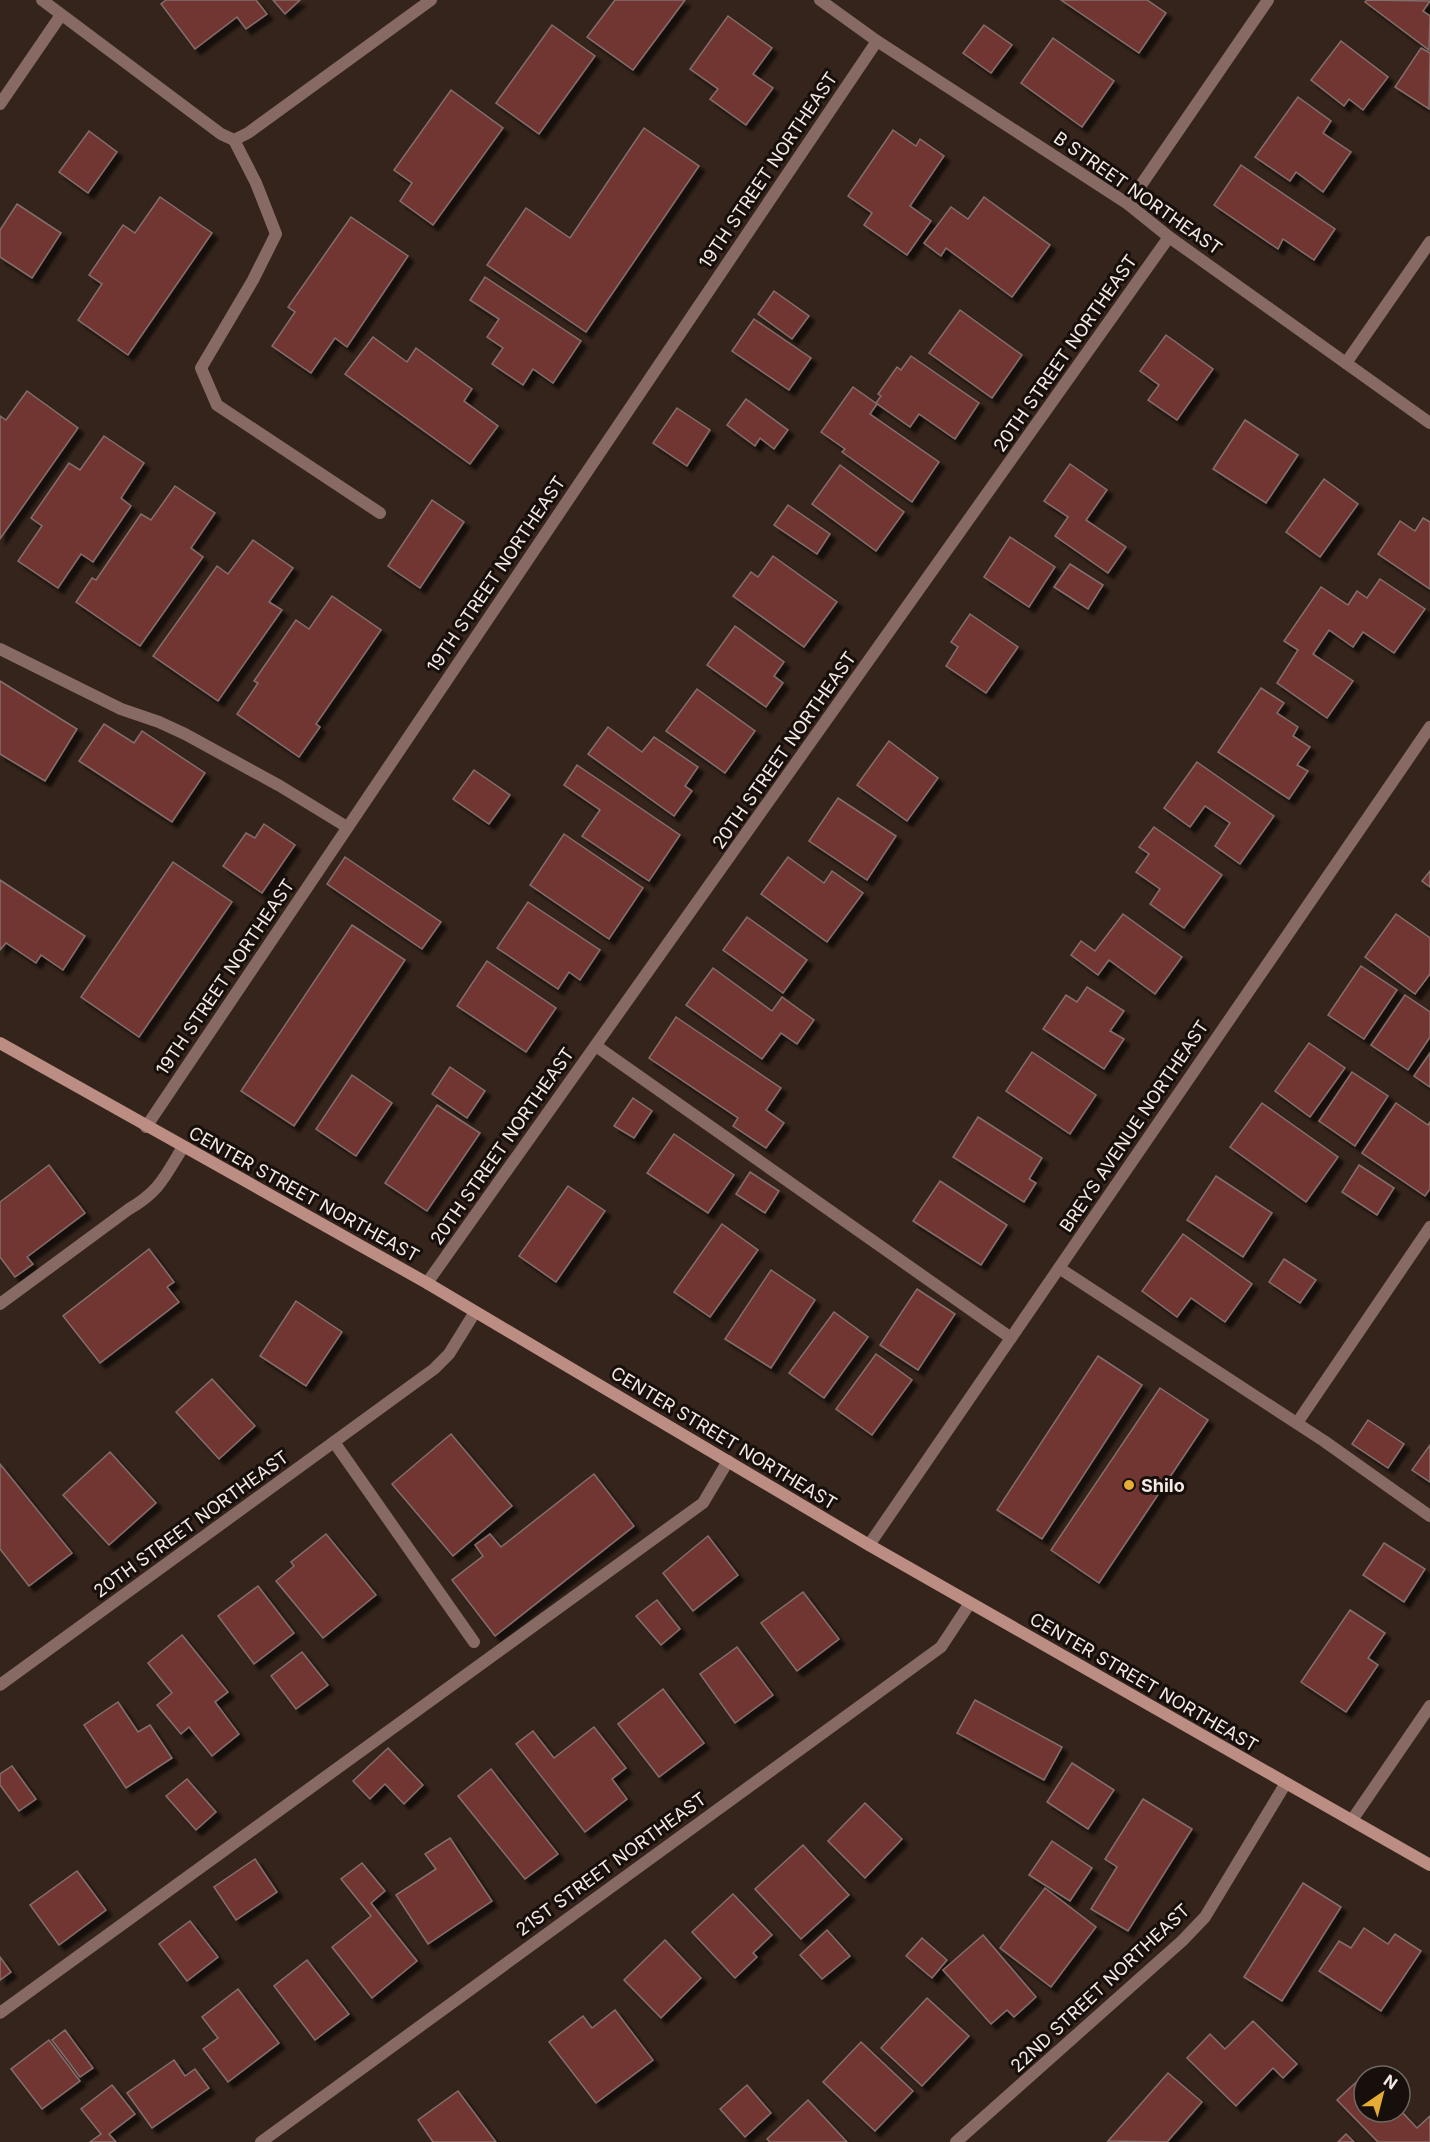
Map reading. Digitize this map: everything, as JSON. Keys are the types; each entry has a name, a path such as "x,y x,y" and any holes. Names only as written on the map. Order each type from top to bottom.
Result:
{"main road":[{"name":"CENTER STREET NORTHEAST","path":"0,1043 183,1148 427,1283 869,1545 1430,1865"}],"street":[{"path":"42,0 221,134 234,140 256,183 276,234 253,280 201,368 217,405 380,513"},
{"path":"234,140 248,133 431,0"},
{"name":"B STREET NORTHEAST","path":"820,0 876,41 1128,204 1169,237 1430,423"},
{"path":"1128,204 1268,0"},
{"path":"0,104 61,15"},
{"name":"19TH STREET NORTHEAST","path":"146,1127 876,41"},
{"name":"20TH STREET NORTHEAST","path":"427,1283 1169,237"},
{"path":"1346,363 1430,242"},
{"path":"0,650 121,709 185,734 280,786 347,827"},
{"name":"BREYS AVENUE NORTHEAST","path":"869,1545 1430,727"},
{"path":"596,1046 1011,1338"},
{"path":"0,1304 147,1198 156,1190 183,1148"},
{"path":"1297,1423 1430,1227"},
{"path":"1059,1268 1297,1423 1430,1516"},
{"name":"20TH STREET NORTHEAST","path":"0,1685 434,1369 449,1353 475,1312"},
{"path":"334,1442 474,1642"},
{"path":"0,2013 703,1503 728,1461"},
{"name":"21ST STREET NORTHEAST","path":"261,2142 941,1647 970,1603"},
{"path":"1352,1820 1430,1706"},
{"name":"22ND STREET NORTHEAST","path":"956,2142 1190,1933 1205,1917 1286,1783"}],"building":[{"path":"166,0 256,0 267,14 246,29 237,17 195,49 161,4"},
{"path":"273,0 300,0 285,14"},
{"path":"615,0 685,0 633,70 587,37"},
{"path":"1061,0 1147,0 1166,13 1139,53"},
{"path":"1367,0 1430,1 1423,11 1430,16 1429,50 1365,2"},
{"path":"728,16 772,48 753,74 773,88 746,125 710,99 718,89 690,69"},
{"path":"552,25 595,56 539,134 496,103"},
{"path":"984,25 1012,45 991,73 963,53"},
{"path":"1053,38 1114,81 1082,127 1021,83"},
{"path":"1341,41 1388,77 1363,110 1349,99 1344,106 1311,80"},
{"path":"1421,48 1430,53 1429,109 1395,87"},
{"path":"451,90 503,128 433,225 400,201 412,183 394,170"},
{"path":"1298,97 1331,121 1323,133 1351,152 1323,192 1296,172 1290,181 1255,157"},
{"path":"644,128 699,166 586,332 487,265 526,208 570,238"},
{"path":"893,130 916,146 920,139 944,156 910,206 931,221 907,255 864,225 872,213 848,196"},
{"path":"89,131 117,152 88,193 59,172"},
{"path":"1241,165 1335,229 1314,260 1283,239 1278,249 1214,205"},
{"path":"160,197 212,233 128,355 78,320 102,284 89,275 123,225 135,233"},
{"path":"984,197 1050,245 1012,297 946,248 941,256 924,243 951,207 968,219"},
{"path":"17,204 61,233 32,278 0,257 0,230"},
{"path":"351,217 408,256 347,347 335,338 311,373 272,346 295,312 288,307"},
{"path":"485,277 581,341 553,383 533,369 523,385 492,364 503,348 487,337 499,319 470,300"},
{"path":"774,291 809,316 792,339 758,314"},
{"path":"960,310 1022,355 992,398 929,353"},
{"path":"754,319 811,358 789,390 732,351"},
{"path":"1166,335 1213,369 1177,420 1148,400 1159,385 1140,371"},
{"path":"373,337 407,362 416,348 472,389 464,401 498,426 470,464 345,374"},
{"path":"911,356 979,403 955,439 919,414 910,427 876,403 881,396 878,394 897,367 901,370"},
{"path":"853,387 877,404 870,414 939,462 912,502 842,452 845,449 821,432"},
{"path":"27,391 78,428 0,539 0,416 6,420"},
{"path":"746,399 788,430 774,449 760,438 755,446 727,425"},
{"path":"677,408 710,430 687,466 653,443"},
{"path":"1245,420 1298,455 1266,503 1213,469"},
{"path":"104,436 144,463 121,498 131,506 93,562 81,554 58,588 18,561 42,526 31,518 69,463 80,470"},
{"path":"1070,464 1107,490 1086,520 1126,547 1108,573 1055,536 1068,517 1044,501"},
{"path":"840,465 904,512 876,551 812,504"},
{"path":"1324,479 1358,504 1320,557 1286,532"},
{"path":"175,486 215,513 191,548 203,557 140,646 76,602 92,578 96,580 141,514 151,520"},
{"path":"432,500 464,522 420,588 388,566"},
{"path":"788,505 830,534 817,554 774,525"},
{"path":"1423,518 1430,522 1430,589 1378,554 1400,521 1415,531"},
{"path":"1010,537 1055,567 1029,607 984,577"},
{"path":"253,540 293,568 269,602 282,610 218,701 153,656 217,566 228,574"},
{"path":"773,556 837,602 804,647 733,596 751,572 758,577"},
{"path":"1070,564 1103,585 1088,609 1054,587"},
{"path":"1380,579 1425,609 1394,653 1363,632 1353,647 1329,630 1313,654 1353,681 1327,718 1277,683 1298,650 1284,641 1321,587 1348,605 1357,591 1367,598"},
{"path":"332,596 381,630 316,724 320,727 299,757 237,714 258,683 254,681 296,620 309,629"},
{"path":"970,614 1018,647 986,693 946,666 958,647 951,642"},
{"path":"735,626 784,662 774,676 783,683 766,707 707,665"},
{"path":"0,681 77,729 45,781 0,754"},
{"path":"1261,688 1284,703 1277,713 1298,727 1293,736 1310,747 1297,765 1308,771 1289,799 1218,752"},
{"path":"697,689 755,731 725,773 666,731"},
{"path":"104,724 134,743 142,731 205,773 172,822 79,761"},
{"path":"608,727 642,752 654,737 698,767 685,786 692,791 674,816 588,754"},
{"path":"889,741 938,778 907,821 857,785"},
{"path":"1197,762 1274,816 1240,864 1215,846 1230,823 1205,806 1190,827 1164,808"},
{"path":"577,765 680,835 649,881 582,836 600,810 564,785"},
{"path":"474,770 510,795 489,824 453,799"},
{"path":"838,798 896,836 867,880 809,841"},
{"path":"264,824 295,845 262,893 223,866 246,833 255,838"},
{"path":"1154,827 1222,875 1184,928 1150,904 1160,889 1136,872 1149,854 1139,847"},
{"path":"564,834 643,888 609,939 530,885"},
{"path":"345,857 441,922 422,949 327,884"},
{"path":"788,857 824,883 832,871 863,893 827,942 761,894"},
{"path":"173,862 232,902 139,1037 81,997"},
{"path":"1430,871 1430,887 1422,881"},
{"path":"0,880 85,936 63,970 41,955 36,963 6,943 0,950"},
{"path":"528,902 600,950 580,980 569,972 558,989 497,948"},
{"path":"1123,914 1182,957 1155,994 1109,960 1098,975 1071,955 1081,941 1095,951"},
{"path":"1396,914 1430,938 1430,974 1415,994 1365,957"},
{"path":"747,917 807,960 783,993 723,950"},
{"path":"352,925 405,960 294,1126 241,1091"},
{"path":"487,961 556,1008 526,1052 457,1006"},
{"path":"1361,966 1397,990 1364,1039 1328,1015"},
{"path":"713,968 772,1011 782,997 814,1020 797,1044 781,1033 762,1059 686,1005"},
{"path":"1087,987 1124,1011 1110,1031 1124,1039 1104,1069 1043,1029 1066,995 1077,1002"},
{"path":"1405,995 1430,1012 1430,1037 1408,1070 1371,1045"},
{"path":"676,1017 781,1088 766,1110 784,1123 766,1148 733,1126 738,1118 649,1058"},
{"path":"1309,1043 1345,1068 1310,1117 1275,1091"},
{"path":"1032,1052 1096,1095 1070,1134 1006,1091"},
{"path":"1430,1053 1430,1087 1414,1076"},
{"path":"450,1067 485,1091 467,1118 432,1094"},
{"path":"1352,1072 1388,1096 1355,1146 1319,1121"},
{"path":"352,1075 392,1103 356,1156 316,1129"},
{"path":"633,1098 652,1111 634,1138 614,1126"},
{"path":"1262,1103 1338,1157 1306,1202 1230,1147"},
{"path":"1396,1103 1428,1125 1430,1122 1430,1189 1425,1196 1362,1153"},
{"path":"437,1105 480,1133 427,1211 385,1183"},
{"path":"978,1117 1042,1158 1029,1179 1036,1183 1024,1202 953,1157"},
{"path":"674,1134 734,1175 708,1213 647,1173"},
{"path":"49,1165 85,1213 27,1257 33,1264 15,1277 0,1257 0,1202"},
{"path":"1359,1165 1394,1188 1377,1215 1342,1192"},
{"path":"750,1172 779,1191 765,1213 736,1194"},
{"path":"1216,1176 1272,1213 1243,1257 1187,1220"},
{"path":"940,1181 1007,1225 981,1265 913,1221"},
{"path":"568,1186 605,1211 556,1282 519,1256"},
{"path":"722,1224 758,1250 710,1317 674,1292"},
{"path":"1183,1234 1252,1284 1225,1322 1191,1298 1177,1317 1142,1291"},
{"path":"149,1249 174,1282 167,1287 179,1302 100,1363 63,1316"},
{"path":"1284,1259 1316,1280 1300,1303 1269,1282"},
{"path":"771,1270 815,1300 771,1368 725,1339"},
{"path":"917,1289 955,1314 918,1370 880,1345"},
{"path":"296,1301 342,1332 306,1386 260,1356"},
{"path":"834,1312 868,1337 824,1398 789,1373"},
{"path":"876,1354 912,1380 872,1435 836,1409"},
{"path":"1098,1356 1142,1385 1042,1539 997,1510"},
{"path":"212,1379 255,1426 219,1459 176,1412"},
{"name":"Shilo","path":"1160,1388 1208,1420 1099,1583 1051,1550"},
{"path":"1368,1420 1404,1444 1388,1468 1352,1444"},
{"path":"451,1434 512,1506 453,1556 392,1484"},
{"path":"1430,1445 1430,1482 1412,1470"},
{"path":"110,1452 156,1503 109,1545 63,1495"},
{"path":"0,1464 72,1553 29,1586 0,1549"},
{"path":"594,1474 634,1526 495,1636 452,1580 483,1556 475,1545 490,1534 501,1547"},
{"path":"326,1534 376,1595 323,1638 276,1581 294,1566 291,1562"},
{"path":"708,1536 738,1575 693,1611 663,1573"},
{"path":"1384,1543 1425,1569 1404,1602 1363,1575"},
{"path":"258,1586 294,1633 254,1664 218,1616"},
{"path":"803,1592 839,1639 797,1671 761,1623"},
{"path":"657,1600 680,1629 661,1645 636,1616"},
{"path":"1350,1610 1385,1633 1368,1658 1378,1665 1346,1712 1301,1682"},
{"path":"182,1635 228,1692 215,1702 239,1734 212,1756 189,1727 181,1734 157,1705 172,1693 148,1663"},
{"path":"737,1647 773,1695 735,1723 700,1674"},
{"path":"302,1652 328,1685 296,1709 271,1676"},
{"path":"663,1689 704,1743 659,1777 618,1724"},
{"path":"975,1700 1062,1747 1044,1780 957,1733"},
{"path":"118,1702 138,1732 150,1725 172,1758 126,1788 84,1725"},
{"path":"594,1727 626,1768 612,1779 627,1799 585,1832 516,1744 533,1731 554,1758"},
{"path":"388,1748 423,1785 404,1804 385,1784 370,1799 353,1781"},
{"path":"1072,1763 1114,1790 1088,1829 1047,1802"},
{"path":"12,1766 36,1799 19,1811 0,1785 0,1774"},
{"path":"491,1769 558,1854 525,1879 458,1796"},
{"path":"187,1779 216,1812 196,1830 166,1796"},
{"path":"1143,1799 1192,1829 1128,1931 1091,1909 1117,1867 1105,1859"},
{"path":"865,1803 902,1839 865,1878 828,1841"},
{"path":"450,1838 492,1901 428,1944 396,1895 436,1869 425,1854"},
{"path":"1052,1841 1092,1868 1070,1901 1029,1875"},
{"path":"803,1845 849,1895 801,1939 755,1889"},
{"path":"255,1859 277,1892 236,1920 214,1887"},
{"path":"362,1863 385,1891 371,1903 417,1961 372,1998 332,1947 371,1916 341,1879"},
{"path":"77,1871 106,1910 59,1945 30,1905"},
{"path":"1303,1883 1341,1907 1282,2001 1244,1977"},
{"path":"1045,1888 1096,1927 1051,1987 1000,1948"},
{"path":"733,1894 772,1935 753,1953 757,1957 735,1978 692,1932"},
{"path":"190,1921 218,1957 187,1981 159,1944"},
{"path":"1364,1928 1388,1944 1395,1934 1421,1951 1381,2011 1319,1971 1339,1941 1351,1948"},
{"path":"827,1930 850,1956 822,1979 800,1955"},
{"path":"983,1935 1036,1997 1014,2017 1007,2010 991,2024 943,1970"},
{"path":"922,1938 947,1960 932,1978 906,1956"},
{"path":"665,1940 701,1978 661,2018 624,1980"},
{"path":"0,1957 11,1972 0,1980"},
{"path":"307,1960 349,2014 315,2040 274,1986"},
{"path":"238,1989 279,2043 228,2082 203,2049 218,2038 202,2017"},
{"path":"927,1998 969,2036 922,2086 881,2048"},
{"path":"615,2010 653,2060 596,2103 549,2042 583,2016 592,2028"},
{"path":"1253,2021 1297,2064 1283,2078 1273,2068 1236,2106 1187,2058 1210,2034 1225,2049"},
{"path":"65,2030 93,2068 80,2077 52,2040"},
{"path":"49,2040 80,2081 42,2109 11,2069"},
{"path":"861,2042 913,2091 875,2131 823,2082"},
{"path":"174,2060 185,2076 195,2069 209,2088 152,2128 127,2093"},
{"path":"1168,2073 1202,2102 1167,2142 1108,2141"},
{"path":"112,2085 135,2114 109,2134 116,2142 90,2142 101,2134 81,2109"},
{"path":"747,2085 771,2113 745,2137 720,2109"},
{"path":"1352,2086 1352,2115 1337,2100"},
{"path":"458,2091 496,2142 433,2142 418,2120"},
{"path":"808,2100 847,2142 770,2142 767,2139"},
{"path":"1430,2116 1430,2142 1378,2142 1360,2124 1412,2123 1417,2128"},
{"path":"1346,2134 1354,2142 1338,2142"}],"place":[{"name":"Shilo","path":"1129,1485"}]}
